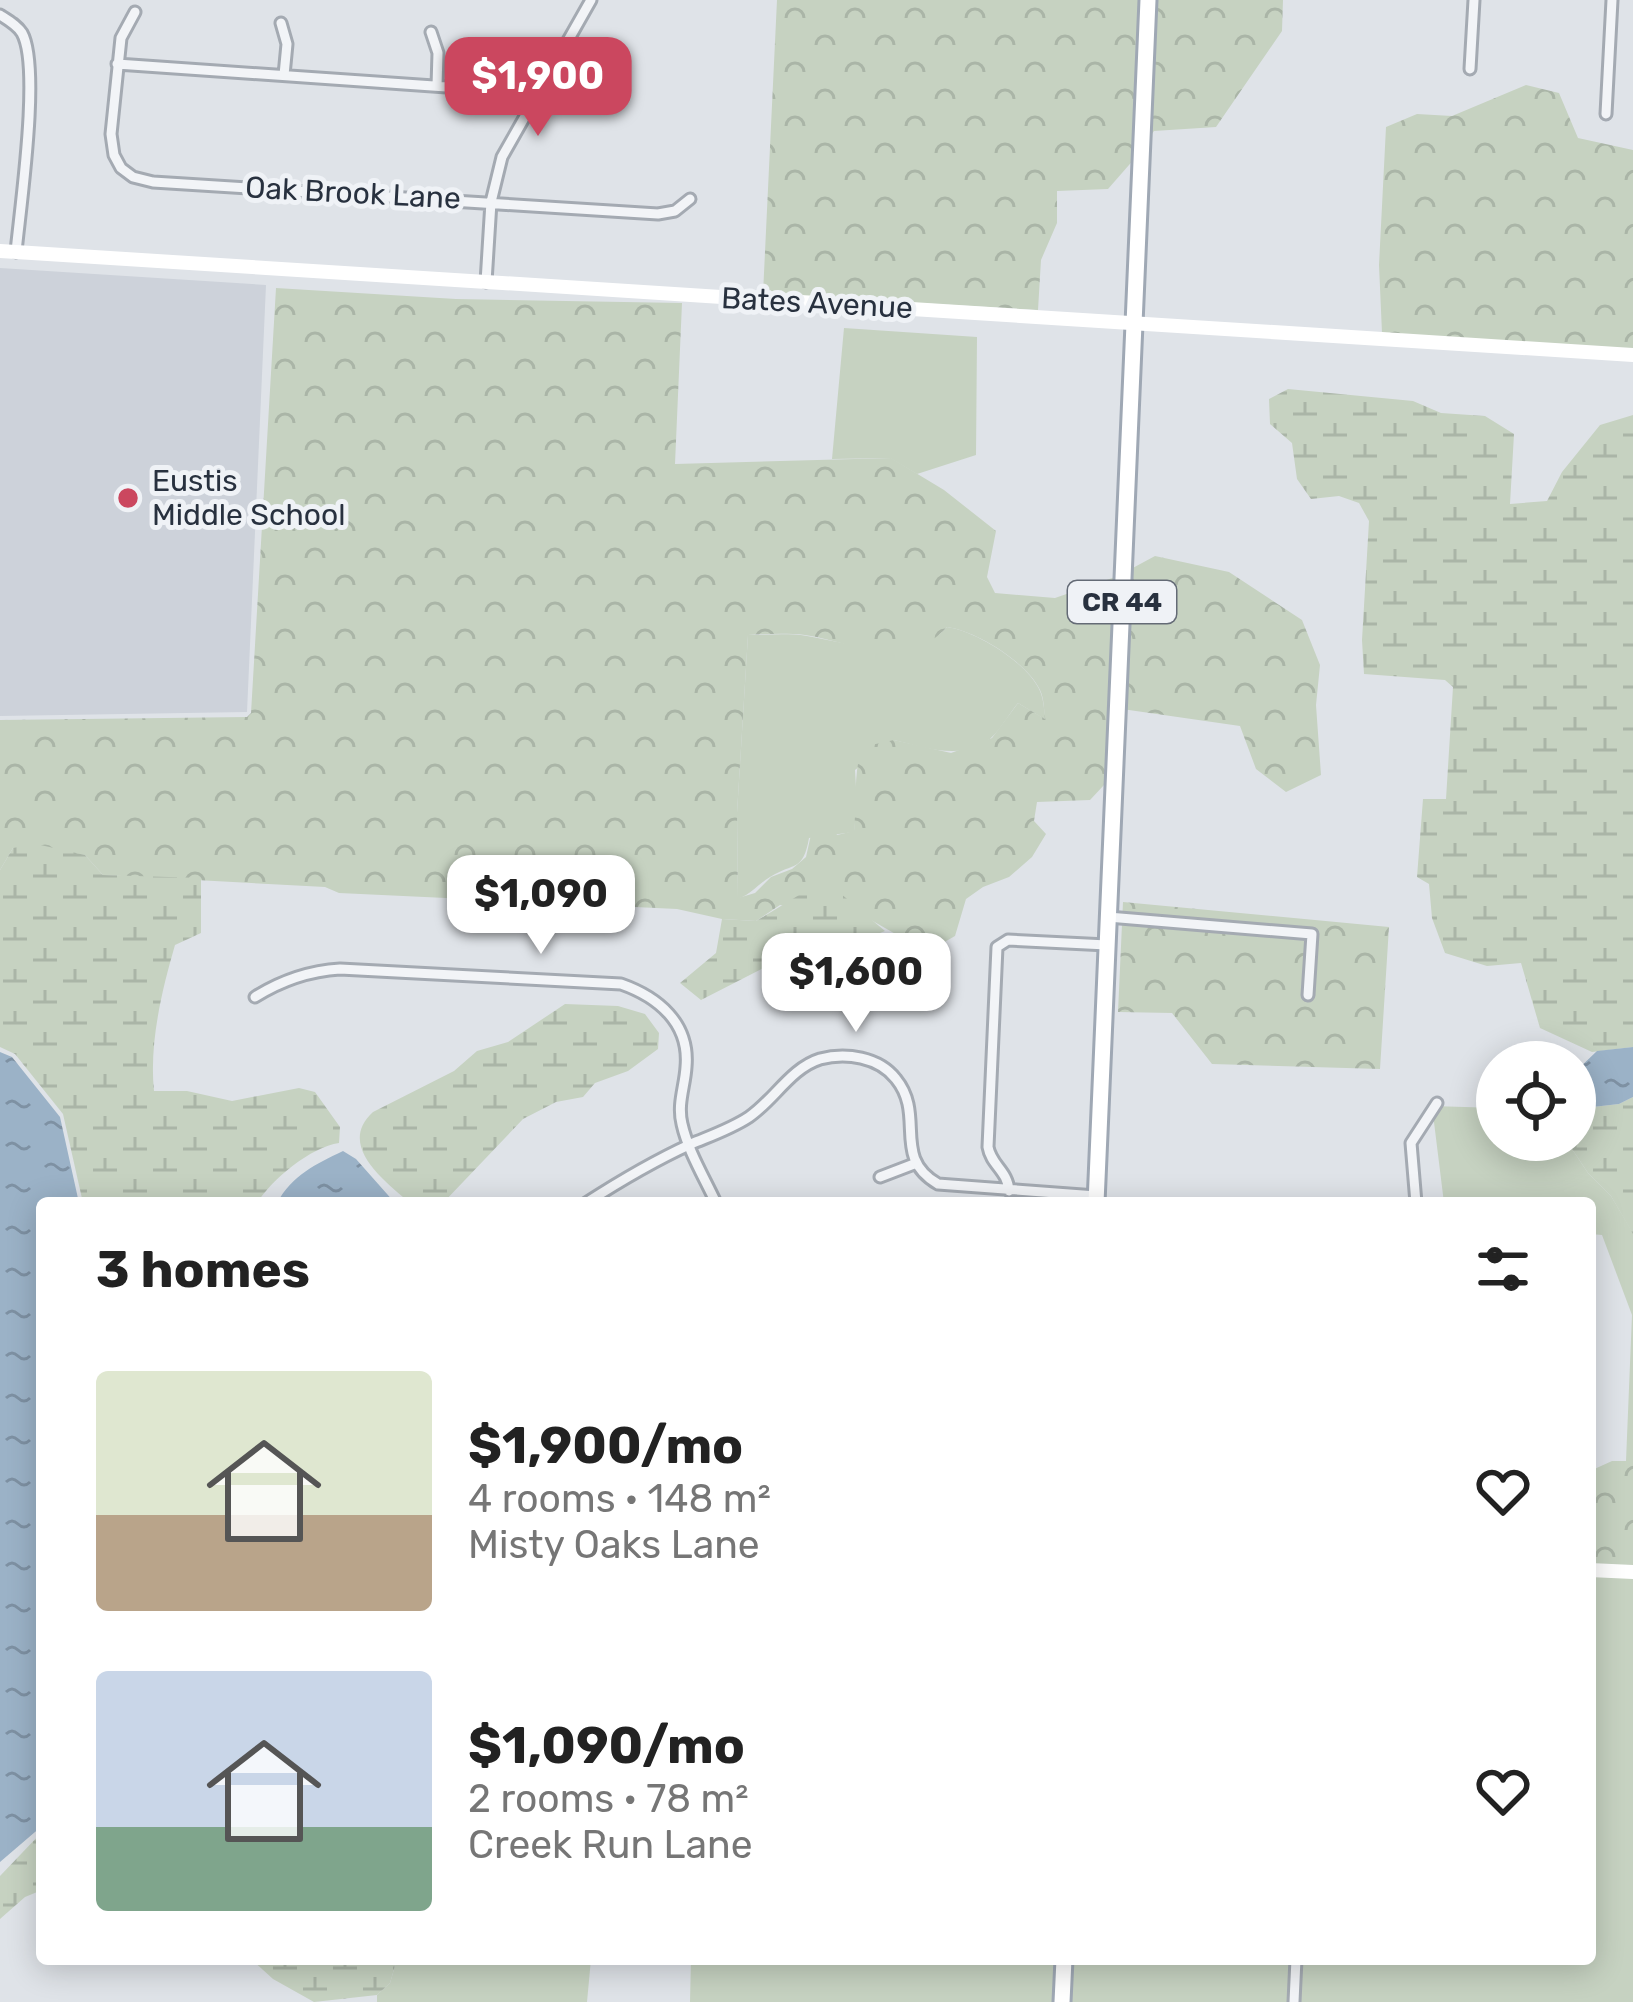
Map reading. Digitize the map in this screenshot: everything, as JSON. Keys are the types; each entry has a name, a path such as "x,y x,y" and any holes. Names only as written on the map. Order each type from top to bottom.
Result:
{"main road":[{"name":"CR 44","path":"1096,1197 1148,0"},
{"path":"1062,2002 1064,1965"}],"street":[{"path":"486,282 491,202 502,157 591,0"},
{"path":"1470,69 1474,0"},
{"path":"1606,114 1612,0"},
{"name":"Oak Brook Lane","path":"135,12 121,38 111,134 114,155 134,177 153,182 658,214 675,211 690,199"},
{"path":"0,15 22,34 28,58 8,252"},
{"path":"281,23 286,44 284,75"},
{"path":"431,32 438,53 437,86"},
{"path":"117,64 519,92 533,100"},
{"name":"Bates Avenue","path":"8,252 1633,355"},
{"path":"1108,916 1312,934 1308,995"},
{"path":"1009,1191 1006,1174 988,1147 997,947 1008,940 1107,945"},
{"path":"255,997 279,982 316,970 340,969 621,984 648,993 668,1010 684,1036 687,1064 680,1107 689,1145 713,1197"},
{"path":"595,1197 627,1176 751,1116 798,1070 817,1060 860,1057 882,1066 908,1098 914,1164 923,1175 938,1184 1067,1197"},
{"path":"1416,1197 1411,1143 1437,1102"},
{"path":"880,1178 914,1164"},
{"path":"1596,1570 1633,1572"},
{"path":"1294,2002 1296,1965"}],"shaded area":[{"name":"Eustis Middle School","path":"0,268 266,285 247,712 0,716"}],"green space":[{"path":"777,0 1142,0 1136,157 1108,189 1057,191 1057,223 1041,260 1038,310 763,294"},
{"path":"1153,0 1283,0 1282,31 1216,127 1154,131 1147,141"},
{"path":"1526,85 1559,93 1578,138 1633,150 1633,349 1382,333 1379,265 1386,127 1417,114 1452,116"},
{"path":"276,288 456,299 682,303 675,464 891,458 944,490 996,531 987,577 995,593 1055,598 1118,576 1105,784 1090,800 1037,802 1034,821 1046,834 1032,857 1009,877 966,899 955,936 927,952 871,920 780,905 756,921 677,909 339,893 325,887 103,875 85,855 13,848 0,870 0,720 247,717 251,713","holes":["947,627 1000,650 1024,669 1040,690 1045,719 1018,703 992,738 951,753 894,740 862,747 854,831 837,835 831,822 814,821 806,857 771,877 755,893 738,898 737,813 748,635 805,635 897,652 914,649"]},
{"path":"844,328 977,337 976,455 917,474 890,458 832,459"},
{"path":"1288,389 1413,401 1441,413 1485,416 1514,434 1510,504 1547,501 1562,472 1600,425 1633,415 1633,1047 1596,1052 1596,1041 1568,1041 1540,1028 1521,963 1487,966 1445,953 1432,918 1429,884 1417,877 1423,799 1446,799 1453,687 1445,680 1364,674 1369,521 1359,503 1339,496 1311,499 1297,479 1292,443 1270,424 1269,399"},
{"path":"1155,556 1229,572 1302,620 1320,665 1316,705 1321,775 1286,792 1256,769 1240,726 1122,709 1129,570"},
{"path":"947,627 986,642 1024,670 1040,691 1046,720 1018,703 995,734 972,748 946,751 894,740 855,770 854,832 809,838 796,865 738,899 737,813 748,635 800,635 899,648 933,639"},
{"path":"36,844 85,855 103,875 201,878 201,933 175,945 161,998 153,1054 154,1091 187,1091 232,1101 299,1088 315,1092 340,1127 339,1143 293,1166 262,1197 82,1197 63,1114 15,1054 0,1047 0,870 13,848"},
{"path":"809,889 840,893 885,931 836,950 785,957 701,1000 680,983 716,953 722,919 756,921"},
{"path":"1123,902 1389,927 1380,1069 1212,1064 1172,1013 1118,1012"},
{"path":"565,1004 618,1006 645,1014 659,1033 658,1049 628,1071 595,1083 583,1097 556,1102 523,1119 449,1197 403,1197 368,1161 360,1137 363,1124 373,1112 454,1071 477,1051 508,1042"},
{"path":"1633,1097 1633,1234 1611,1196 1580,1161 1596,1161 1596,1107"},
{"path":"1432,1106 1476,1107 1476,1161 1580,1161 1611,1196 1633,1233 1633,1461 1626,1461 1632,1315 1602,1235 1596,1234 1596,1197 1443,1197"},
{"path":"1612,1461 1633,1461 1633,1566 1596,1564 1596,1468"},
{"path":"1596,1576 1633,1578 1633,2002 1067,2002 1069,1965 1596,1965"},
{"path":"36,1838 36,1892 0,1919 0,1876"},
{"path":"258,1965 395,1965 390,1983 377,1995 314,2002"},
{"path":"395,1965 590,1965 587,2002 377,2002 377,1995 390,1983"},
{"path":"691,1965 1059,1965 1057,2002 690,2002"}],"water":[{"path":"1633,1047 1633,1097 1596,1107 1597,1051"},
{"path":"0,1052 12,1057 60,1117 78,1197 36,1197 36,1831 0,1862"},
{"path":"343,1151 390,1197 281,1197 314,1166"}],"place":[{"name":"Eustis Middle School","path":"128,498"}]}
